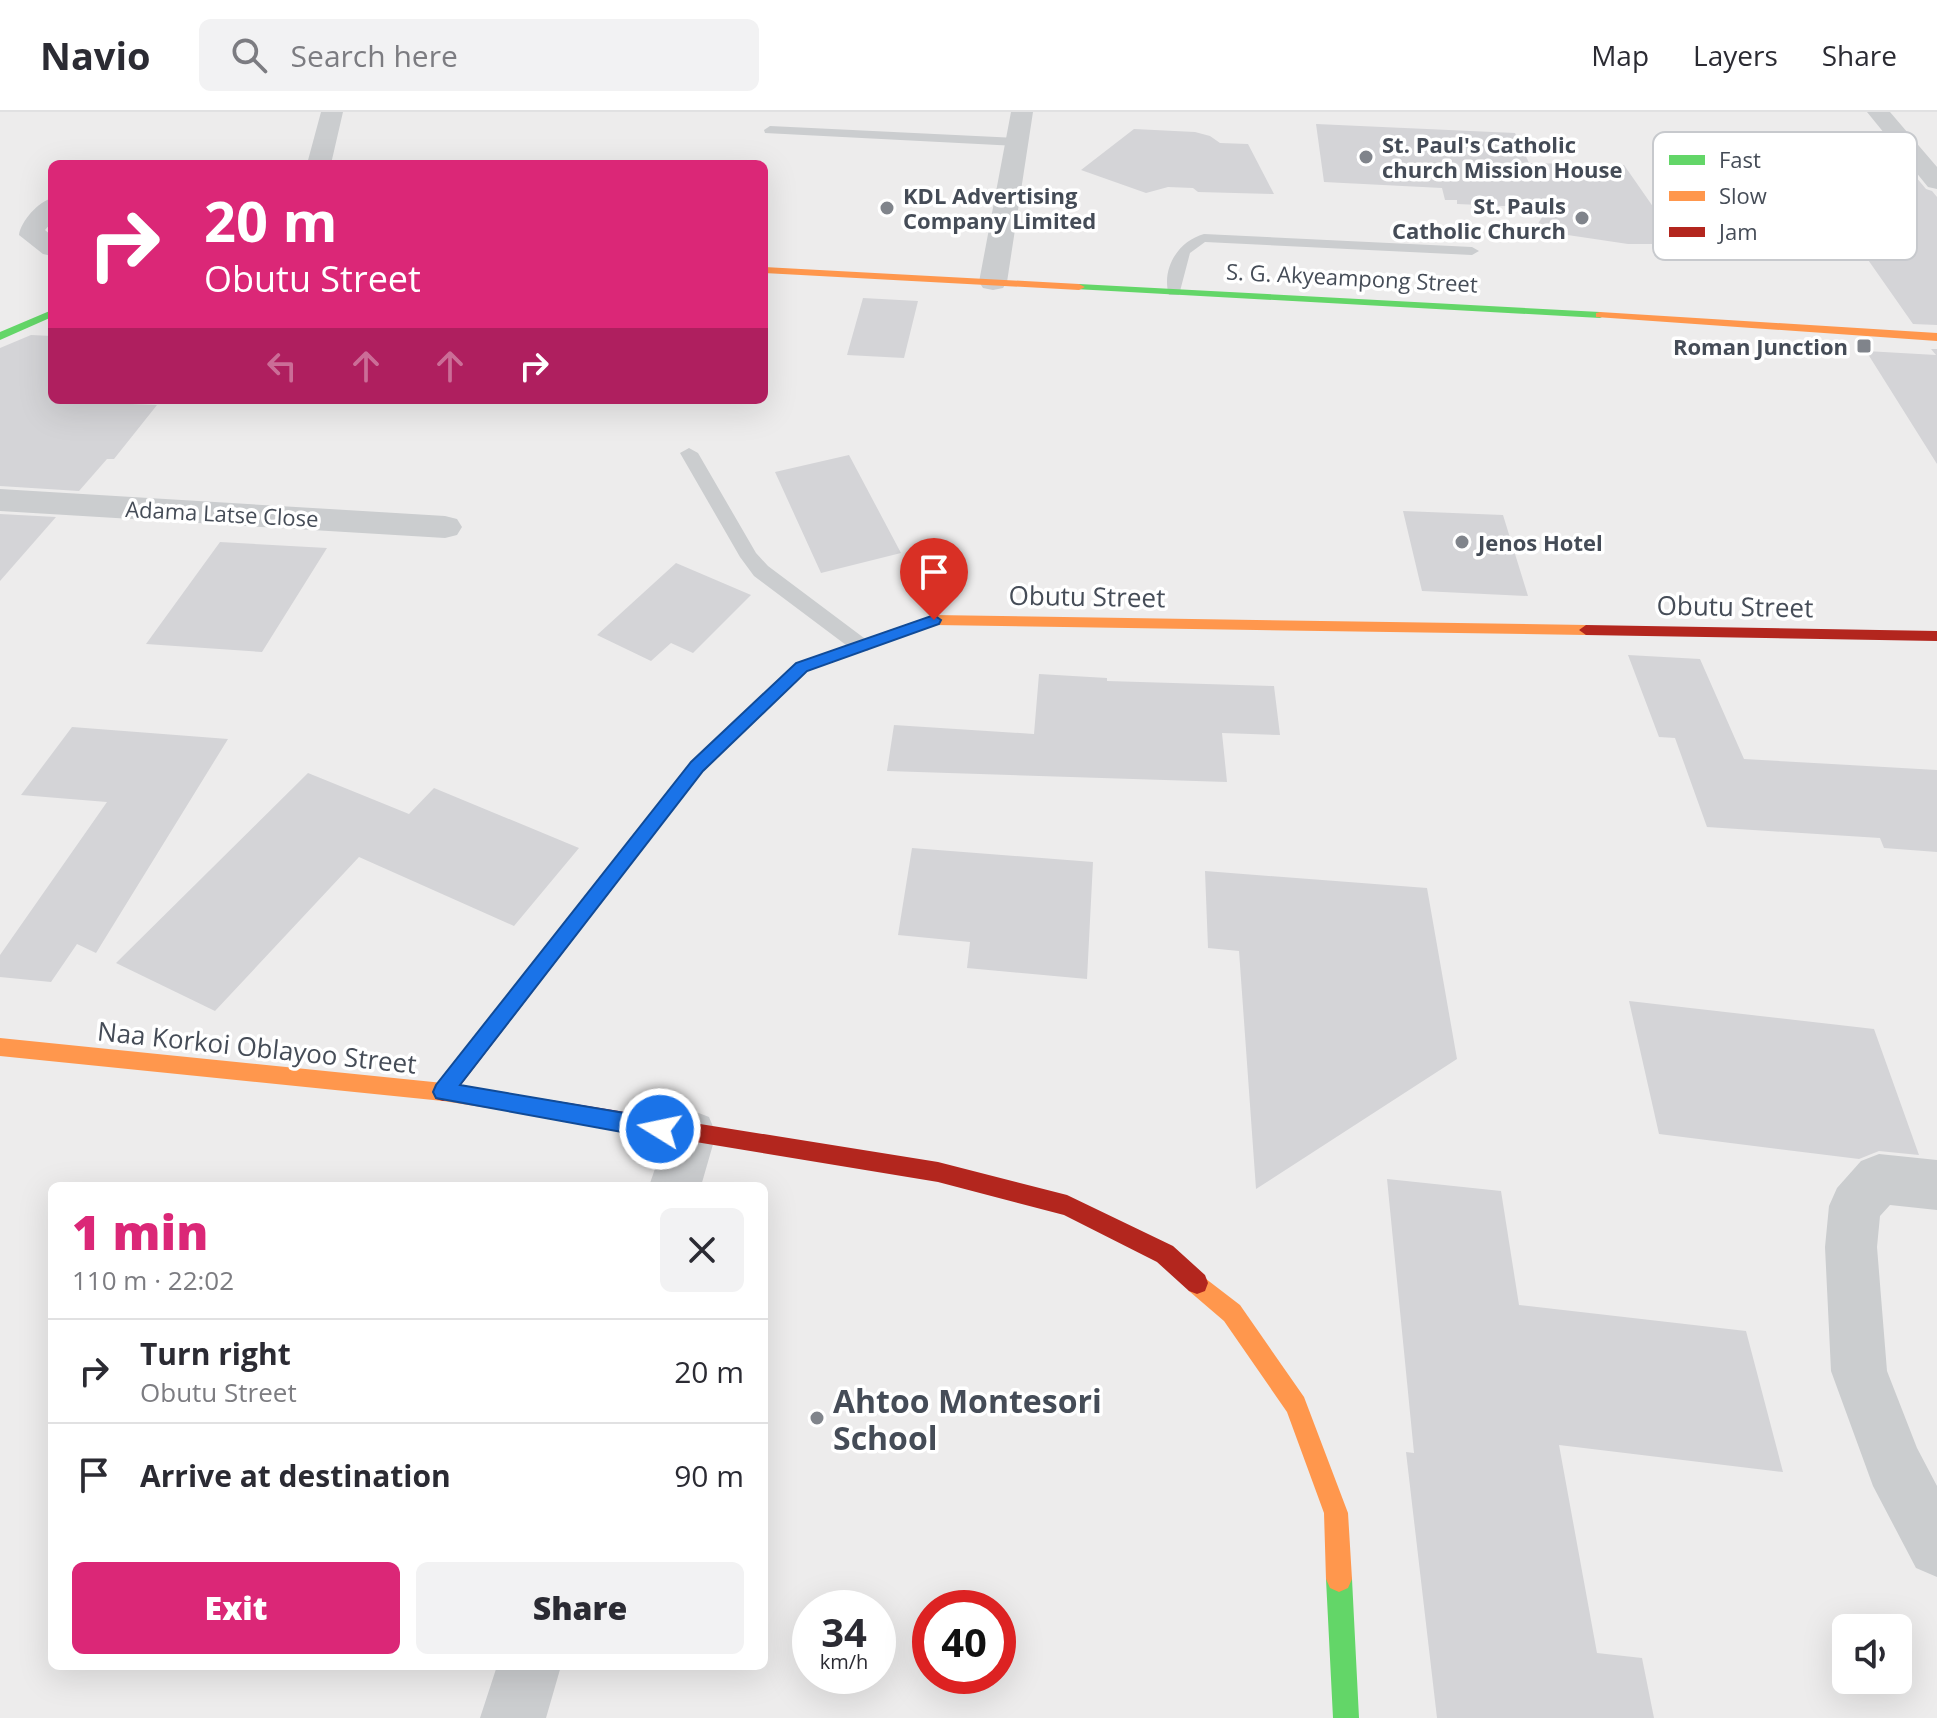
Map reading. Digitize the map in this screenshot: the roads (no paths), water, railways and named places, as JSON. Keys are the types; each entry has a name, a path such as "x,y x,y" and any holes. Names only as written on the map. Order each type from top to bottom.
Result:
{"street":[{"path":"320,160 332,112"},
{"path":"993,282 1022,112"},
{"path":"1878,112 1895,132"},
{"path":"1917,143 1937,144"},
{"path":"1917,158 1937,182"},
{"path":"48,211 32,229 32,235 48,245"},
{"name":"S. G. Akyeampong Street","path":"768,270 1523,310 1937,337"},
{"path":"0,336 48,315"},
{"name":"Adama Latse Close","path":"0,500 445,527"},
{"name":"Obutu Street","path":"443,1092 697,767 801,667 934,620 1937,636"},
{"name":"Naa Korkoi Oblayoo Street","path":"0,1047 443,1092 938,1172 1067,1205 1165,1254 1232,1313 1296,1405 1336,1513 1346,1718"},
{"path":"676,1182 691,1134"},
{"path":"1937,1185 1879,1179 1855,1206 1851,1247 1859,1371 1894,1465 1937,1547"},
{"path":"513,1718 528,1670"}],"lane":[{"path":"770,130 1017,142"},
{"path":"1174,292 1182,249 1189,241 1204,238 1472,251"},
{"path":"689,453 749,557 761,571 861,646"}],"place":[{"name":"St. Paul's Catholic church Mission House","path":"1366,157"},
{"name":"KDL Advertising Company Limited","path":"887,208"},
{"name":"St. Pauls Catholic Church","path":"1582,218"},
{"name":"Roman Junction","path":"1864,346"},
{"name":"Jenos Hotel","path":"1462,542"},
{"name":"Ahtoo Montesori School","path":"817,1418"}]}
